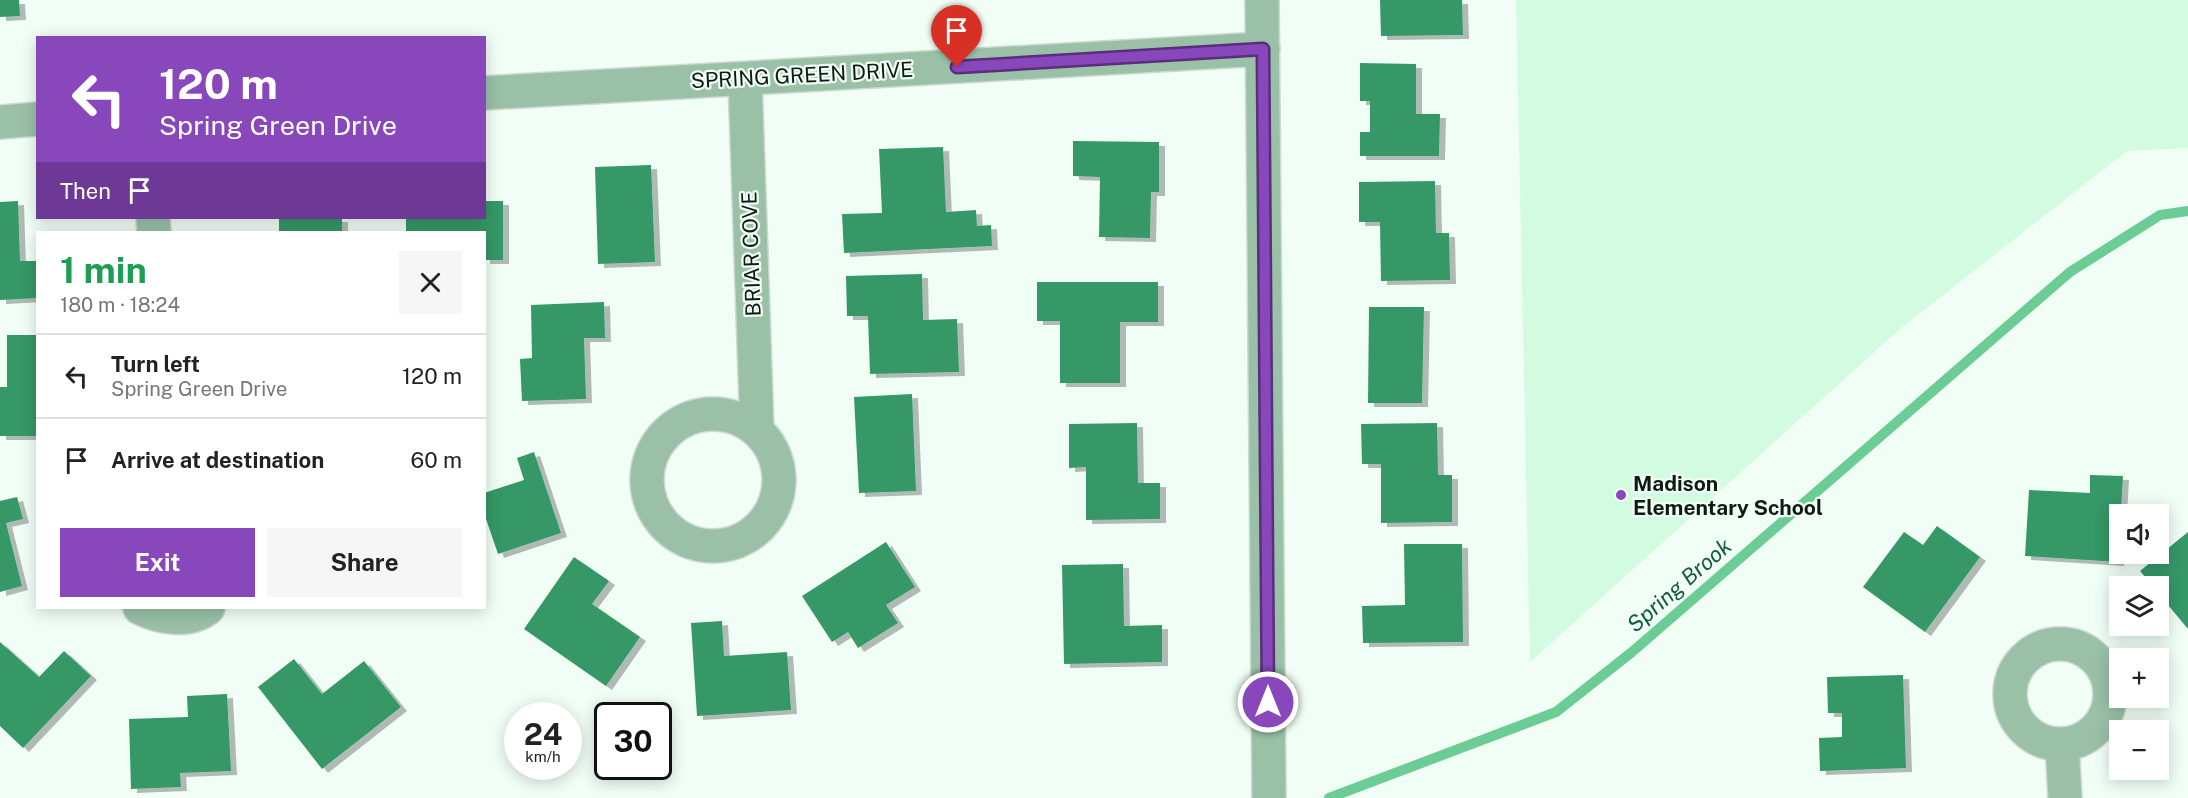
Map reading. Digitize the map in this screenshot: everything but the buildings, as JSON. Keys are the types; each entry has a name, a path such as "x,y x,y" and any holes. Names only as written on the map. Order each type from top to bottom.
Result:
{"street":[{"path":"1262,0 1269,785"},
{"name":"SPRING GREEN DRIVE","path":"486,93 1263,49"},
{"name":"BRIAR COVE","path":"745,79 757,430"},
{"path":"0,122 36,120"},
{"path":"708,413 734,417 757,430 773,450 779,475 776,501 763,524 743,540 717,546 691,543 669,530 653,509 646,484 650,459 662,436 683,420 708,413"},
{"path":"142,609 154,615 179,618 205,609"},
{"path":"2061,744 2065,798"}],"shaded area":[{"name":"Madison Elementary School","path":"1516,0 2188,0 2188,148 2127,151 1901,328 1530,662"}],"waterway":[{"name":"Spring Brook","path":"1329,798 1556,712 1632,652 2070,272 2160,215 2188,211"}],"place":[{"name":"Madison Elementary School","path":"1621,495"}],"route":[{"path":"957,67 1263,49 1268,702"}]}
